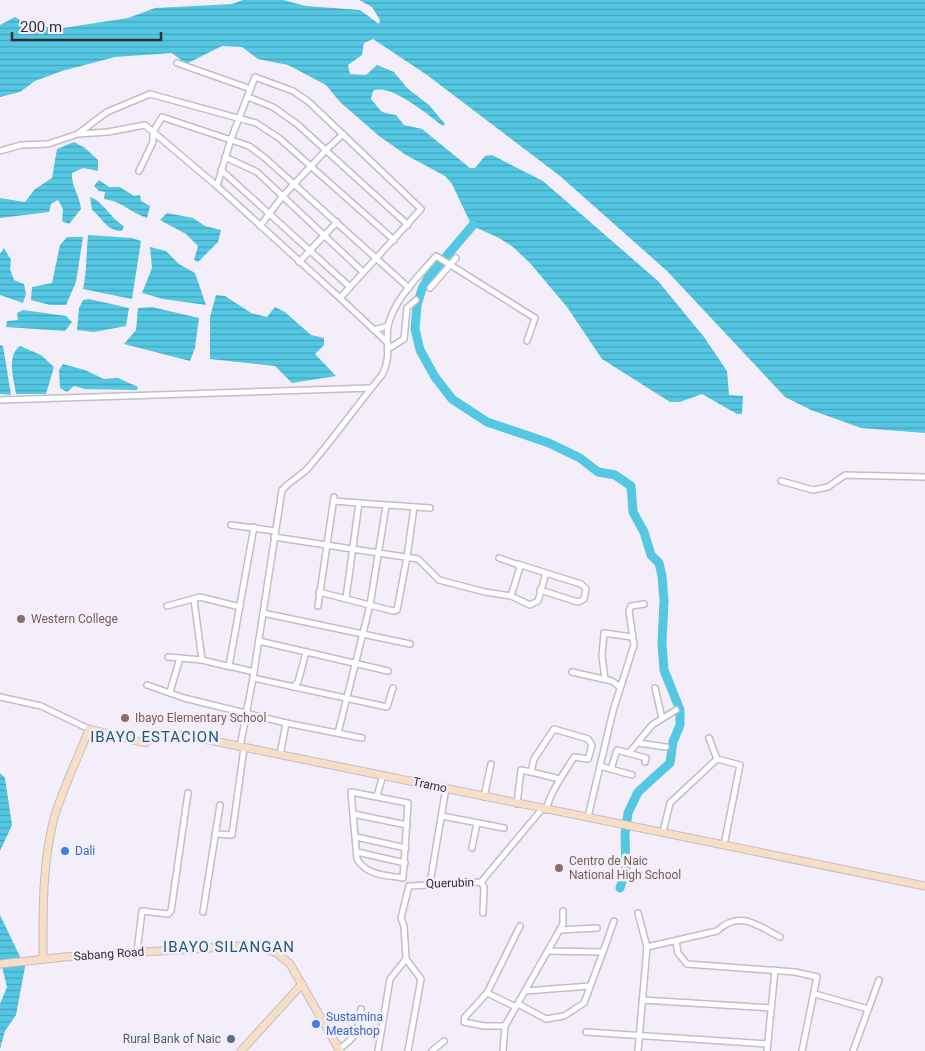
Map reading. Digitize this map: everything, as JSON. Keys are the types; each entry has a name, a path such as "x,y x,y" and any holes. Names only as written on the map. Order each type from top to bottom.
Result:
{"street":[{"path":"177,63 251,89"},
{"path":"218,186 231,139 255,77 293,91 309,102 421,209 340,298"},
{"path":"78,134 107,112 150,94 256,123 280,138 394,240"},
{"path":"248,97 273,107 288,117 408,225"},
{"path":"139,171 153,142 153,132 162,117 231,139 258,151 408,288"},
{"path":"0,150 20,145 48,144 78,134 145,125 218,186 340,298 388,346"},
{"path":"260,226 271,214 282,197 343,134"},
{"path":"225,157 257,172 363,272"},
{"path":"221,170 350,287"},
{"path":"299,262 311,252 337,222"},
{"path":"215,834 232,835 247,712 282,490 293,479 305,472 328,445 388,365 388,326 408,288 436,256 535,318 527,342"},
{"path":"430,288 448,264 456,258"},
{"path":"388,346 404,339 407,308 416,300"},
{"path":"374,330 388,326"},
{"path":"0,400 371,388"},
{"path":"781,480 814,490 828,486 845,475 925,477"},
{"path":"318,606 334,499 386,506 430,508"},
{"path":"346,598 359,503"},
{"path":"338,733 370,605 386,506"},
{"path":"319,592 393,611 397,610 414,507"},
{"path":"231,525 254,527 275,534 407,557 418,560 439,580 485,592 511,596 532,605 537,602 546,573"},
{"path":"231,667 229,666 254,527"},
{"path":"499,558 584,585 586,589 584,598 578,602 540,590"},
{"path":"511,596 520,569 516,564"},
{"path":"167,606 200,598 240,607"},
{"path":"194,600 202,660"},
{"path":"588,817 620,686 634,645 628,611 631,606 644,604"},
{"path":"263,613 410,644"},
{"path":"605,679 602,656 604,633 632,637"},
{"path":"258,641 388,671"},
{"path":"293,687 298,682 306,652"},
{"path":"168,657 202,660 231,667 293,687 388,707 393,688"},
{"path":"170,692 180,658"},
{"path":"572,672 612,681 620,686"},
{"path":"147,685 184,698 286,723 362,738"},
{"path":"655,688 662,718"},
{"path":"0,698 41,706 89,729 55,816 49,843 42,895 43,959"},
{"path":"629,753 652,725 676,710"},
{"path":"280,755 286,723"},
{"name":"Tramo","path":"89,729 145,743 158,735 176,734 925,886"},
{"name":"Querubin","path":"406,959 404,926 401,918 409,886 430,883 481,882 544,810 550,795 574,757 586,760 589,758 592,744 590,741 554,729 534,759 531,772"},
{"path":"709,738 717,759"},
{"path":"638,743 666,747"},
{"path":"611,769 617,750 646,758 645,762"},
{"path":"663,832 670,804 717,759"},
{"path":"717,759 740,765 724,845"},
{"path":"484,797 491,764"},
{"path":"600,766 632,775"},
{"path":"517,804 521,770 560,779"},
{"path":"378,796 383,775"},
{"path":"430,883 446,788"},
{"path":"403,878 368,872 357,859 351,792 408,803 403,878 409,886"},
{"path":"138,952 142,911 168,914 170,912 188,793"},
{"path":"202,912 220,805"},
{"path":"353,814 407,825"},
{"path":"442,816 504,828"},
{"path":"472,848 477,823"},
{"path":"356,836 406,848"},
{"path":"357,852 404,863"},
{"path":"481,882 484,886 484,913"},
{"path":"503,1051 505,1026 560,930 563,924 563,911"},
{"path":"638,913 646,947 638,1051"},
{"path":"646,947 717,931 726,923 748,920 780,937"},
{"path":"487,993 546,1019 564,1016 584,1002 614,921"},
{"path":"505,1026 484,1026 464,1022 465,1017 487,993 520,926"},
{"path":"560,930 597,928"},
{"path":"676,941 678,952 687,964 775,970 816,976 818,981 806,1025 802,1051"},
{"name":"Sabang Road","path":"0,964 138,952 241,946 263,948 277,953 290,964 339,1050"},
{"path":"548,951 603,952"},
{"path":"378,1051 390,979 406,959 421,979 408,1051"},
{"path":"767,1051 775,970"},
{"path":"853,1051 879,980"},
{"path":"241,1051 302,984"},
{"path":"525,991 590,986"},
{"path":"815,994 868,1009"},
{"path":"642,1000 771,1008"},
{"path":"339,1050 352,1040 356,1034 361,1009"},
{"path":"586,1032 768,1044"},
{"path":"432,1051 444,1041"}],"water":[{"path":"243,0 283,0 306,6 360,10 379,24 380,20 372,7 359,0 925,0 925,433 861,428 811,410 785,397 667,271 560,176 427,75 373,39 364,43 362,55 348,65 350,74 366,75 377,65 394,72 407,88 429,105 445,124 443,126 409,101 389,91 373,91 371,99 380,109 396,115 404,125 422,129 470,168 475,168 485,156 492,155 543,181 658,281 704,337 727,371 729,395 743,396 742,414 737,414 702,394 680,402 670,402 602,359 567,307 530,263 513,247 477,228 470,222 452,184 445,176 406,155 379,136 340,102 326,85 288,65 258,59 242,47 222,46 186,64 172,53 115,57 62,71 35,81 20,92 0,97 0,25 15,17 29,26 63,28 128,18 155,8 232,4"},
{"path":"74,142 85,148 98,160 98,171 83,168 72,173 81,209 69,224 62,221 63,209 58,200 51,204 49,212 0,218 0,198 25,202 35,189 52,178 57,149"},
{"path":"99,180 109,187 120,187 134,196 140,195 141,201 150,206 147,218 117,202 104,199 105,192 99,191 94,186"},
{"path":"90,197 99,202 124,226 122,231 112,229 92,210"},
{"path":"167,213 193,218 205,226 221,230 218,242 198,262 194,260 198,246 186,234 160,220"},
{"path":"88,235 132,238 141,241 132,299 83,289"},
{"path":"67,237 83,237 76,282 66,305 50,305 31,300 32,287 52,283 60,245"},
{"path":"150,247 166,251 179,264 195,273 206,305 163,299 142,293 152,268"},
{"path":"4,248 11,260 10,269 14,280 24,284 26,294 23,303 0,295 0,254"},
{"path":"216,295 225,296 251,313 267,317 275,307 285,312 311,335 324,338 324,345 315,354 336,376 292,383 275,366 210,359 210,317"},
{"path":"89,299 129,308 126,326 94,332 77,330 79,308 83,300"},
{"path":"152,307 199,318 195,348 190,361 124,344 136,330 138,308"},
{"path":"23,310 66,316 72,322 65,331 6,327 7,321 18,320 17,313"},
{"path":"0,345 3,346 11,395 0,394"},
{"path":"20,346 41,355 54,367 46,394 16,394 12,362 16,350"},
{"path":"63,364 85,370 104,379 118,378 138,387 137,390 85,389 74,386 67,392 60,388 59,370"},
{"path":"0,773 5,778 12,825 0,851"},
{"path":"0,915 25,967 16,1015 5,1031 0,1049 0,1004 7,987 0,959"}],"waterway":[{"path":"473,225 428,278 422,289 417,305 415,329 420,350 435,377 452,399 487,422 549,443 580,458 598,472 615,475 631,486 633,512 644,532 651,555 659,563 662,576 664,670 680,710 680,725 673,742 670,763 638,792 628,813 625,835 626,868 620,888"}],"place":[{"name":"Western College","path":"21,619"},
{"name":"Ibayo Elementary School","path":"125,718"},
{"name":"Dali","path":"65,851"},
{"name":"Centro de Naic National High School","path":"559,868"},
{"name":"Sustamina Meatshop","path":"316,1024"},
{"name":"Rural Bank of Naic","path":"231,1039"}],"district":[{"name":"IBAYO ESTACION","path":"155,737"},
{"name":"IBAYO SILANGAN","path":"229,947"}]}
